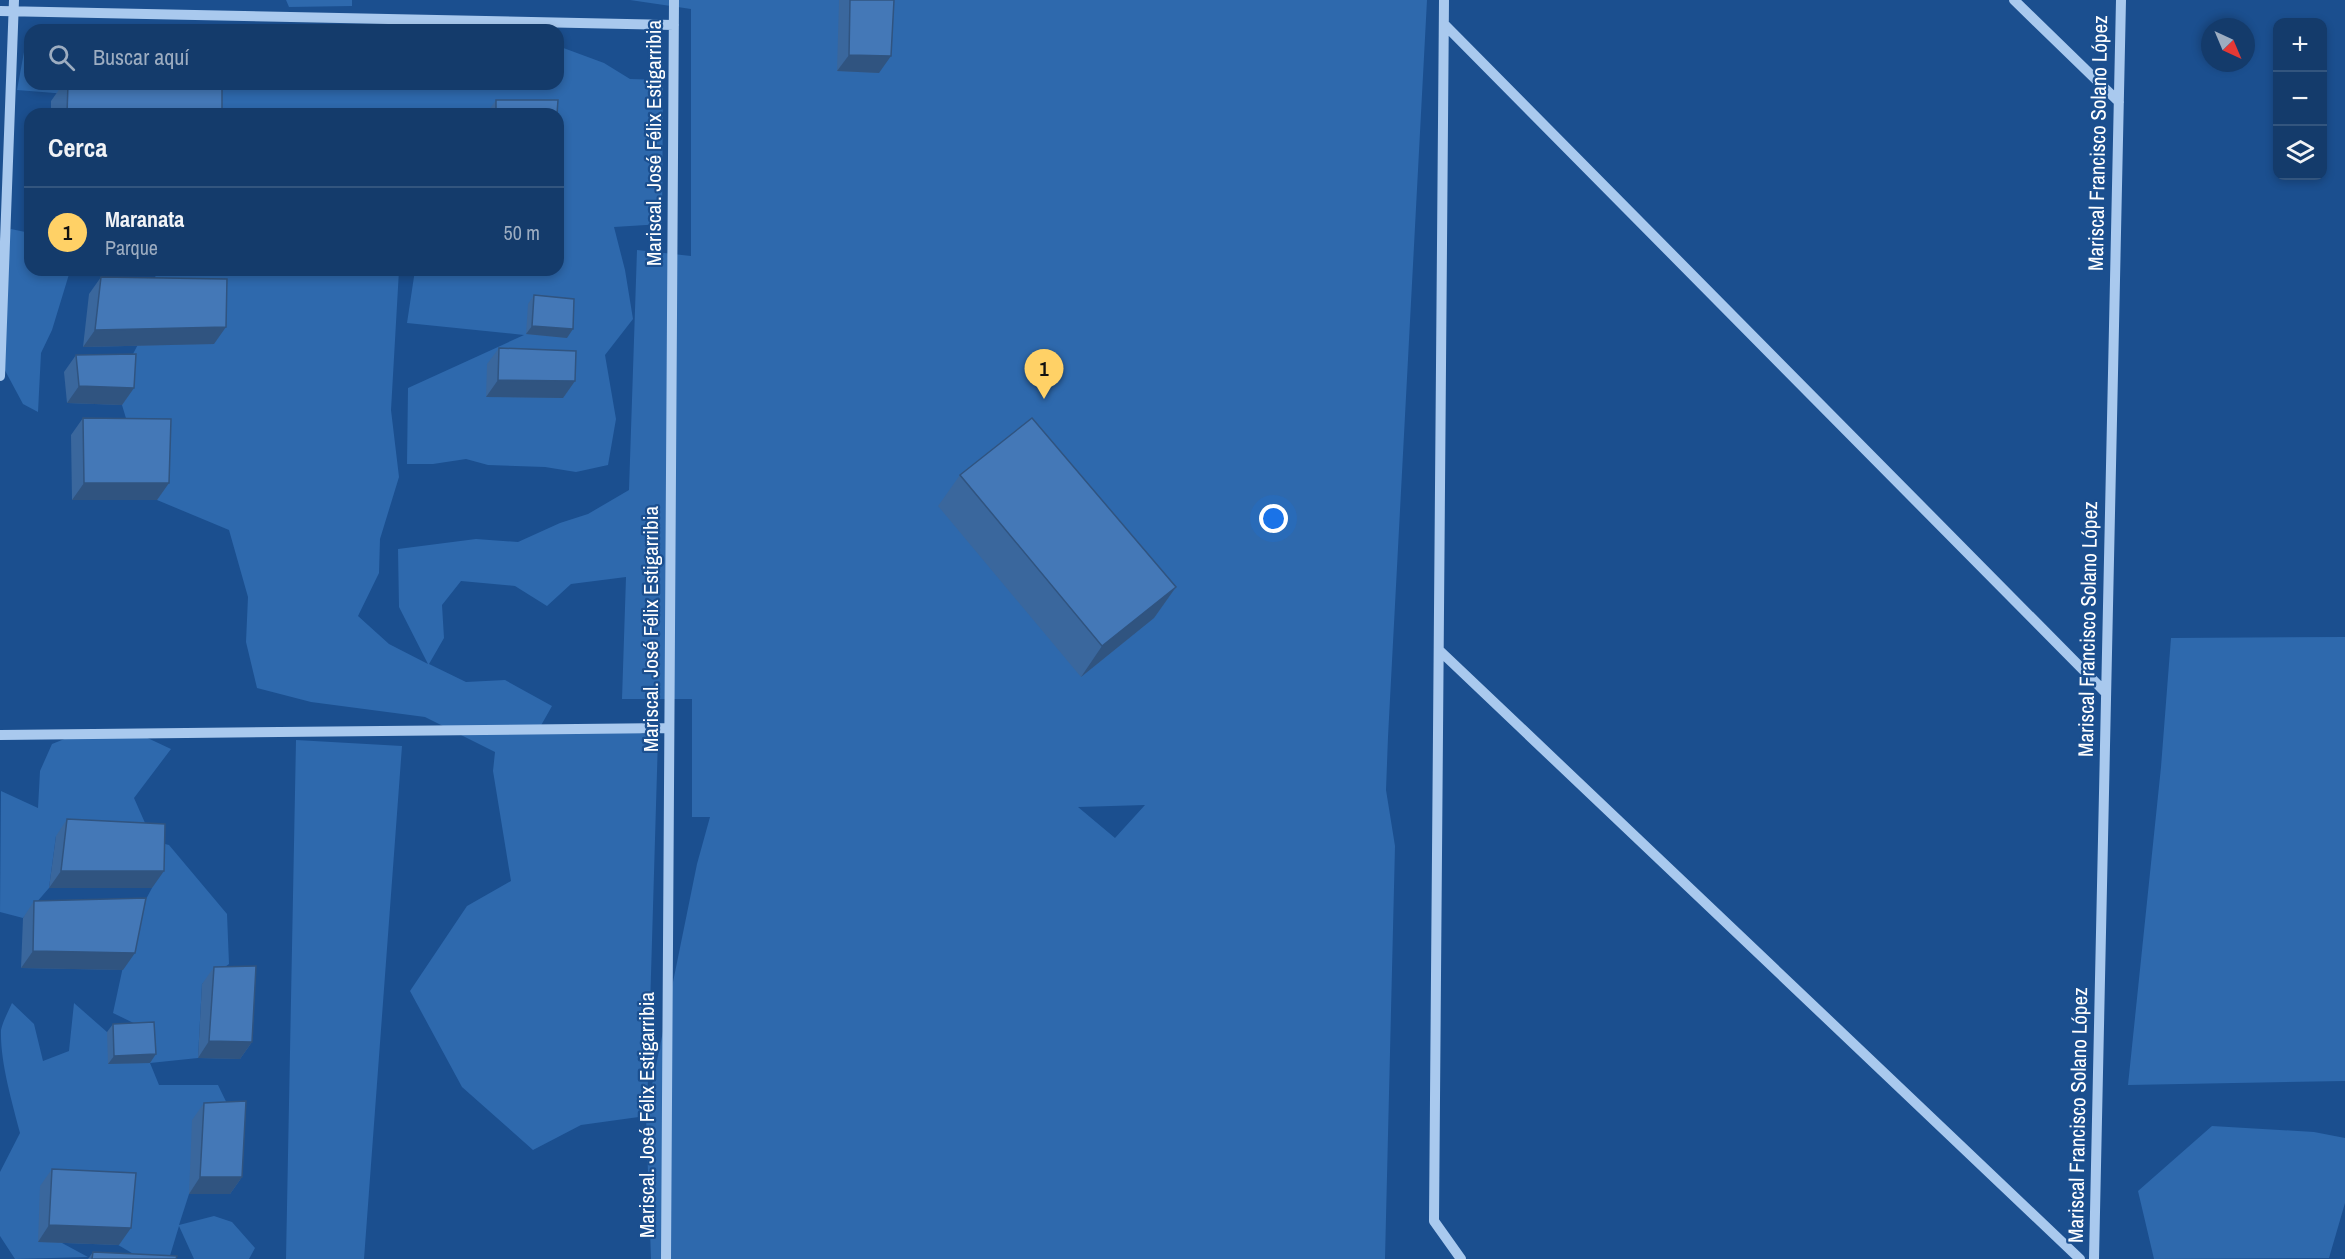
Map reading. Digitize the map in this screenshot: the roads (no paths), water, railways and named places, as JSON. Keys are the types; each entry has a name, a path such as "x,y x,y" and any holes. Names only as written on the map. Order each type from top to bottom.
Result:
{"street":[{"name":"Mariscal. José Félix Estigarribia","path":"666,1259 674,0"},
{"path":"1444,0 1434,1221 1461,1259"},
{"path":"2014,0 2119,102"},
{"name":"Mariscal Francisco Solano López","path":"2094,1259 2121,0"},
{"path":"0,11 14,6 675,25"},
{"path":"0,376 14,6"},
{"path":"1444,24 2106,693"},
{"path":"1439,650 2080,1259"},
{"path":"0,735 669,728"}],"place":[{"name":"Maranata","path":"1044,399"}]}
